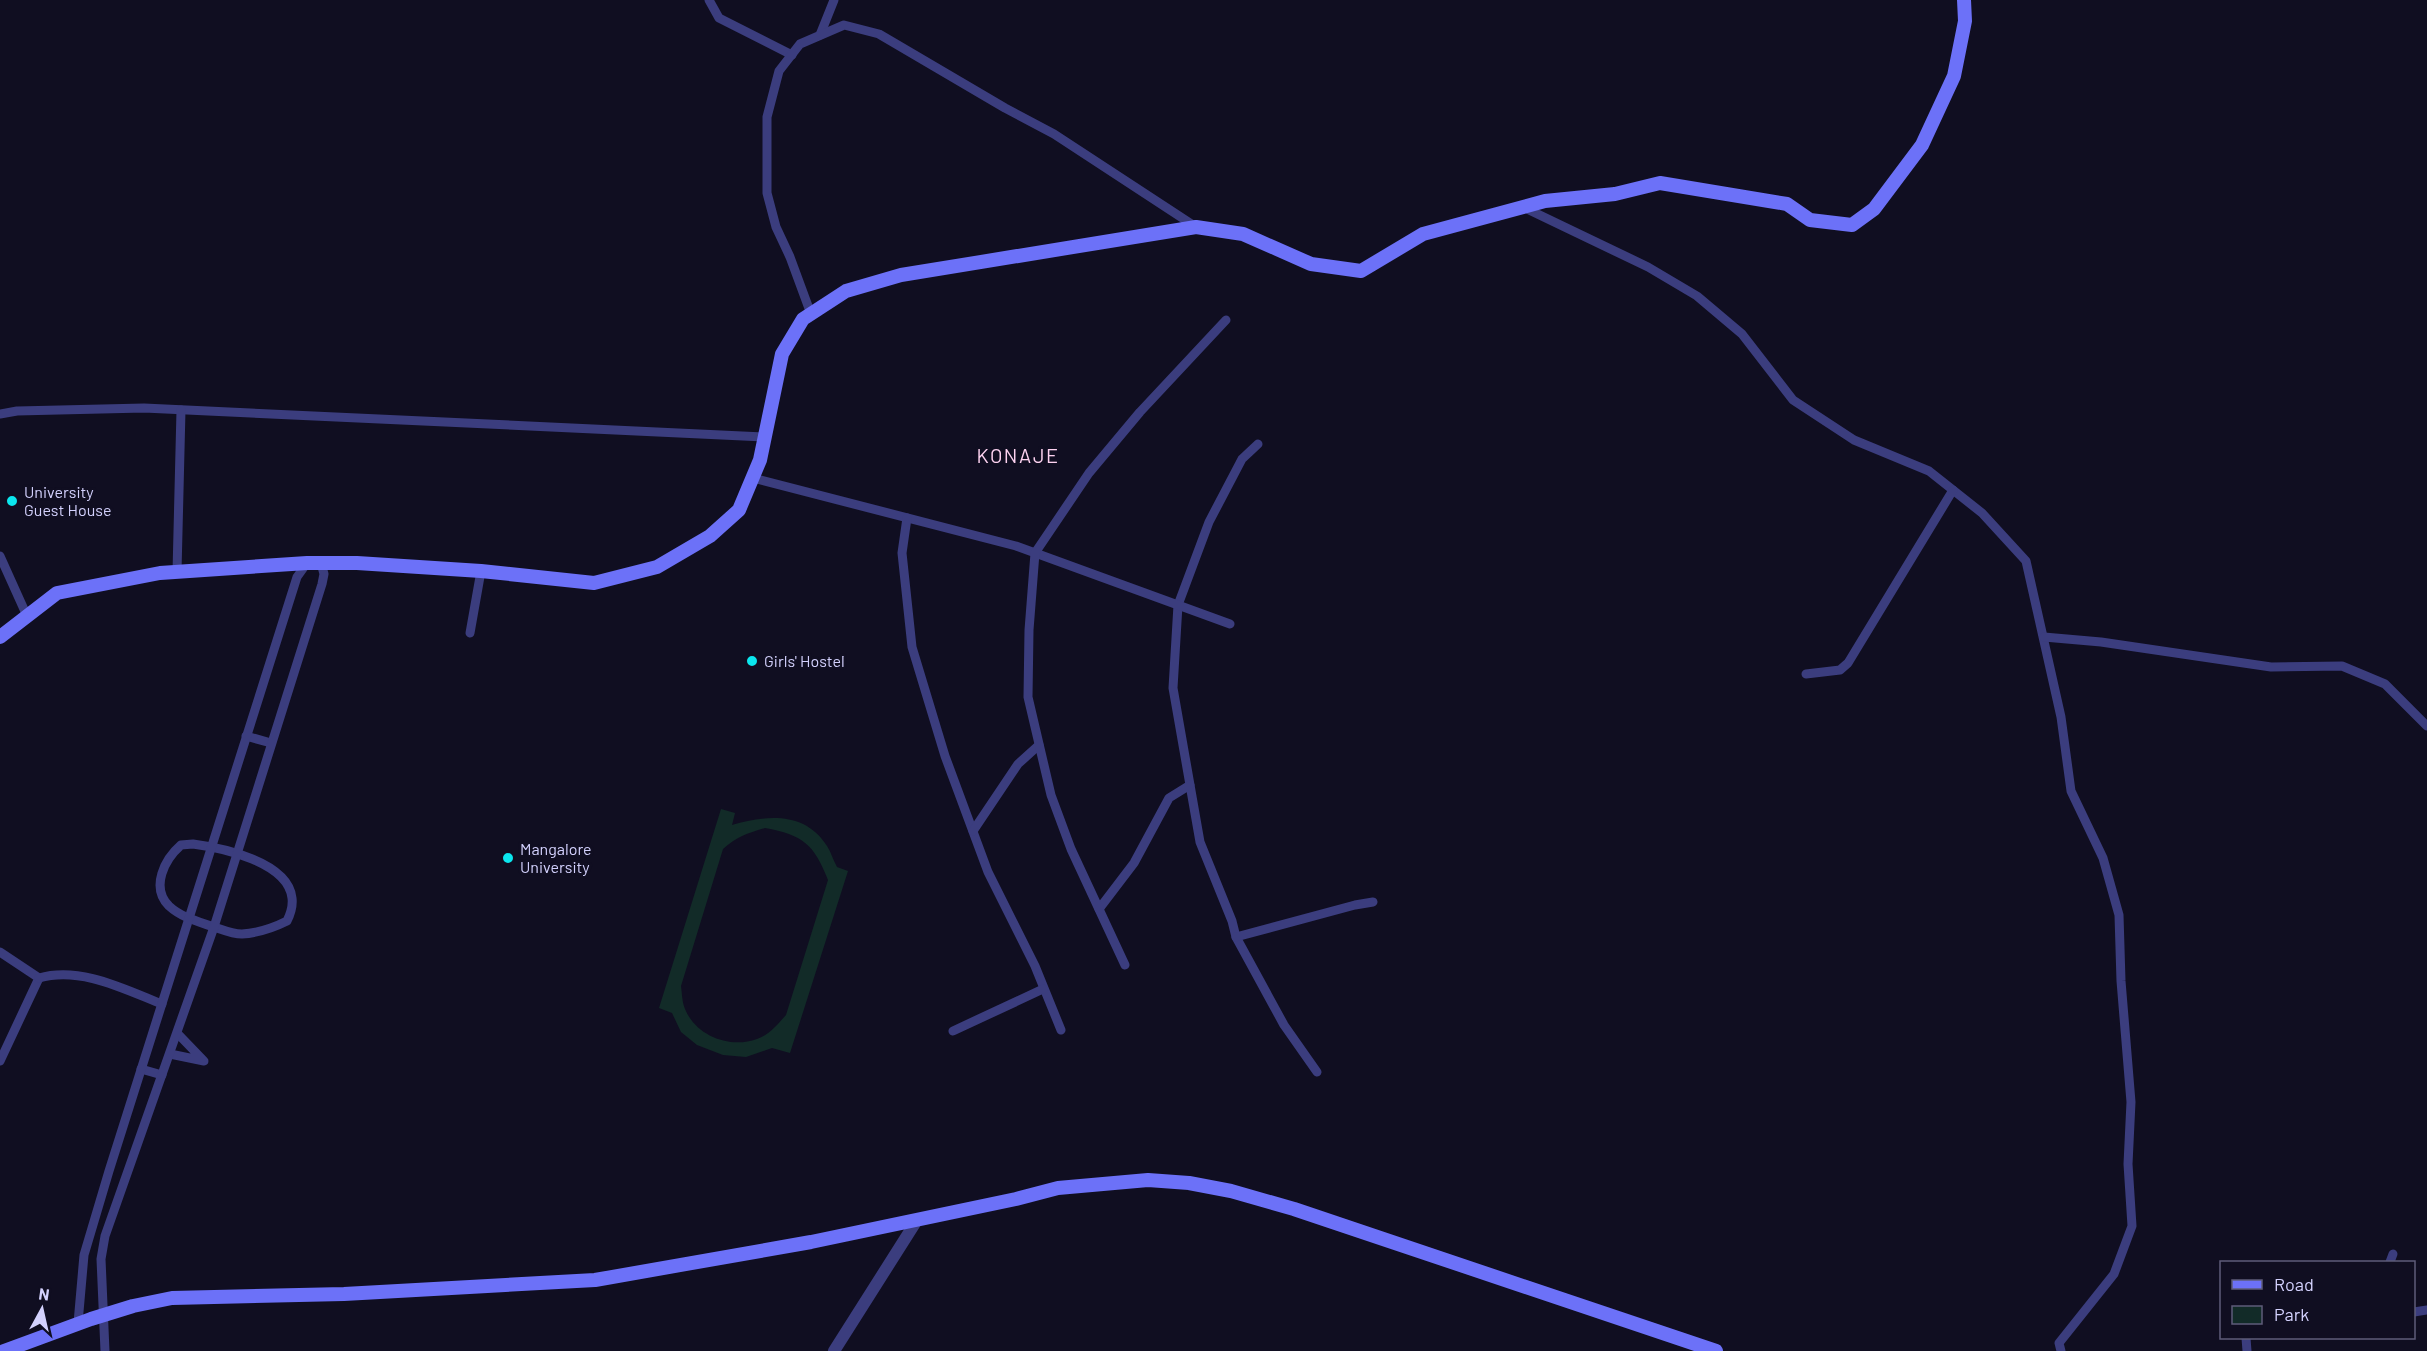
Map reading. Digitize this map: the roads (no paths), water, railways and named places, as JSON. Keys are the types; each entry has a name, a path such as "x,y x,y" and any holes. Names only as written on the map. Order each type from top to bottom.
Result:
{"main road":[{"path":"0,637 57,594 149,575 177,572 314,563 357,563 481,571 594,583 657,567 710,536 739,510 760,460 782,354 803,319 846,291 901,275 1196,227 1243,234 1311,264 1361,271 1423,234 1545,201 1615,194 1660,183 1787,204 1810,220 1852,225 1874,209 1922,145 1954,76 1965,21 1965,0"},
{"path":"4,1351 103,1315 172,1298 344,1294 595,1280 811,1242 1058,1188 1148,1180 1189,1183 1232,1191 1294,1209 1711,1350"}],"street":[{"path":"709,0 719,18 792,54"},
{"path":"820,35 834,0"},
{"path":"811,314 776,227 767,193 767,117 779,71 800,44 844,25 879,34 1054,134 1196,227"},
{"path":"1523,207 1648,267 1697,296 1742,334 1794,400 1854,440 1929,471 1982,513 2026,561 2061,717 2071,791 2103,858 2119,915 2123,1013 2131,1102 2128,1164 2132,1226 2114,1274 2060,1343 2061,1351"},
{"path":"1125,965 1067,838 1051,795 1028,697 1029,630 1035,553 1089,473 1140,412 1226,320"},
{"path":"0,414 17,411 144,408 765,436"},
{"path":"177,572 181,410"},
{"path":"1258,444 1242,459 1209,522 1178,605 1173,688 1200,842 1232,921 1236,937 1284,1025 1317,1072"},
{"path":"753,478 1016,546 1230,624"},
{"path":"1806,674 1840,670 1848,663 1953,490"},
{"path":"908,518 902,553 912,647 945,756 987,872 1035,966 1061,1030"},
{"path":"0,556 27,616"},
{"path":"78,1323 84,1255 210,846 297,577 314,563 324,574 322,584 214,927 105,1236 101,1258 105,1351"},
{"path":"470,633 481,571"},
{"path":"2044,637 2100,642 2271,667 2342,666 2385,684 2427,726"},
{"path":"246,736 272,743"},
{"path":"973,831 1018,764 1039,745"},
{"path":"1099,909 1134,863 1169,798 1190,784"},
{"path":"181,845 210,846 259,862 279,875 288,887 292,899 291,912 287,921 255,932 233,933 189,919 170,907 165,901 160,884 163,866 181,845"},
{"path":"1236,937 1373,902"},
{"path":"0,952 39,978 55,974 101,980 162,1004"},
{"path":"0,1061 39,978"},
{"path":"953,1031 1043,989"},
{"path":"170,1054 204,1061 178,1034"},
{"path":"141,1069 162,1075"},
{"path":"834,1351 917,1220"}],"place":[{"name":"University Guest House","path":"12,501"},
{"name":"Girls' Hostel","path":"752,661"},
{"name":"Mangalore University","path":"508,858"}],"district":[{"name":"KONAJE","path":"1018,456"}]}
